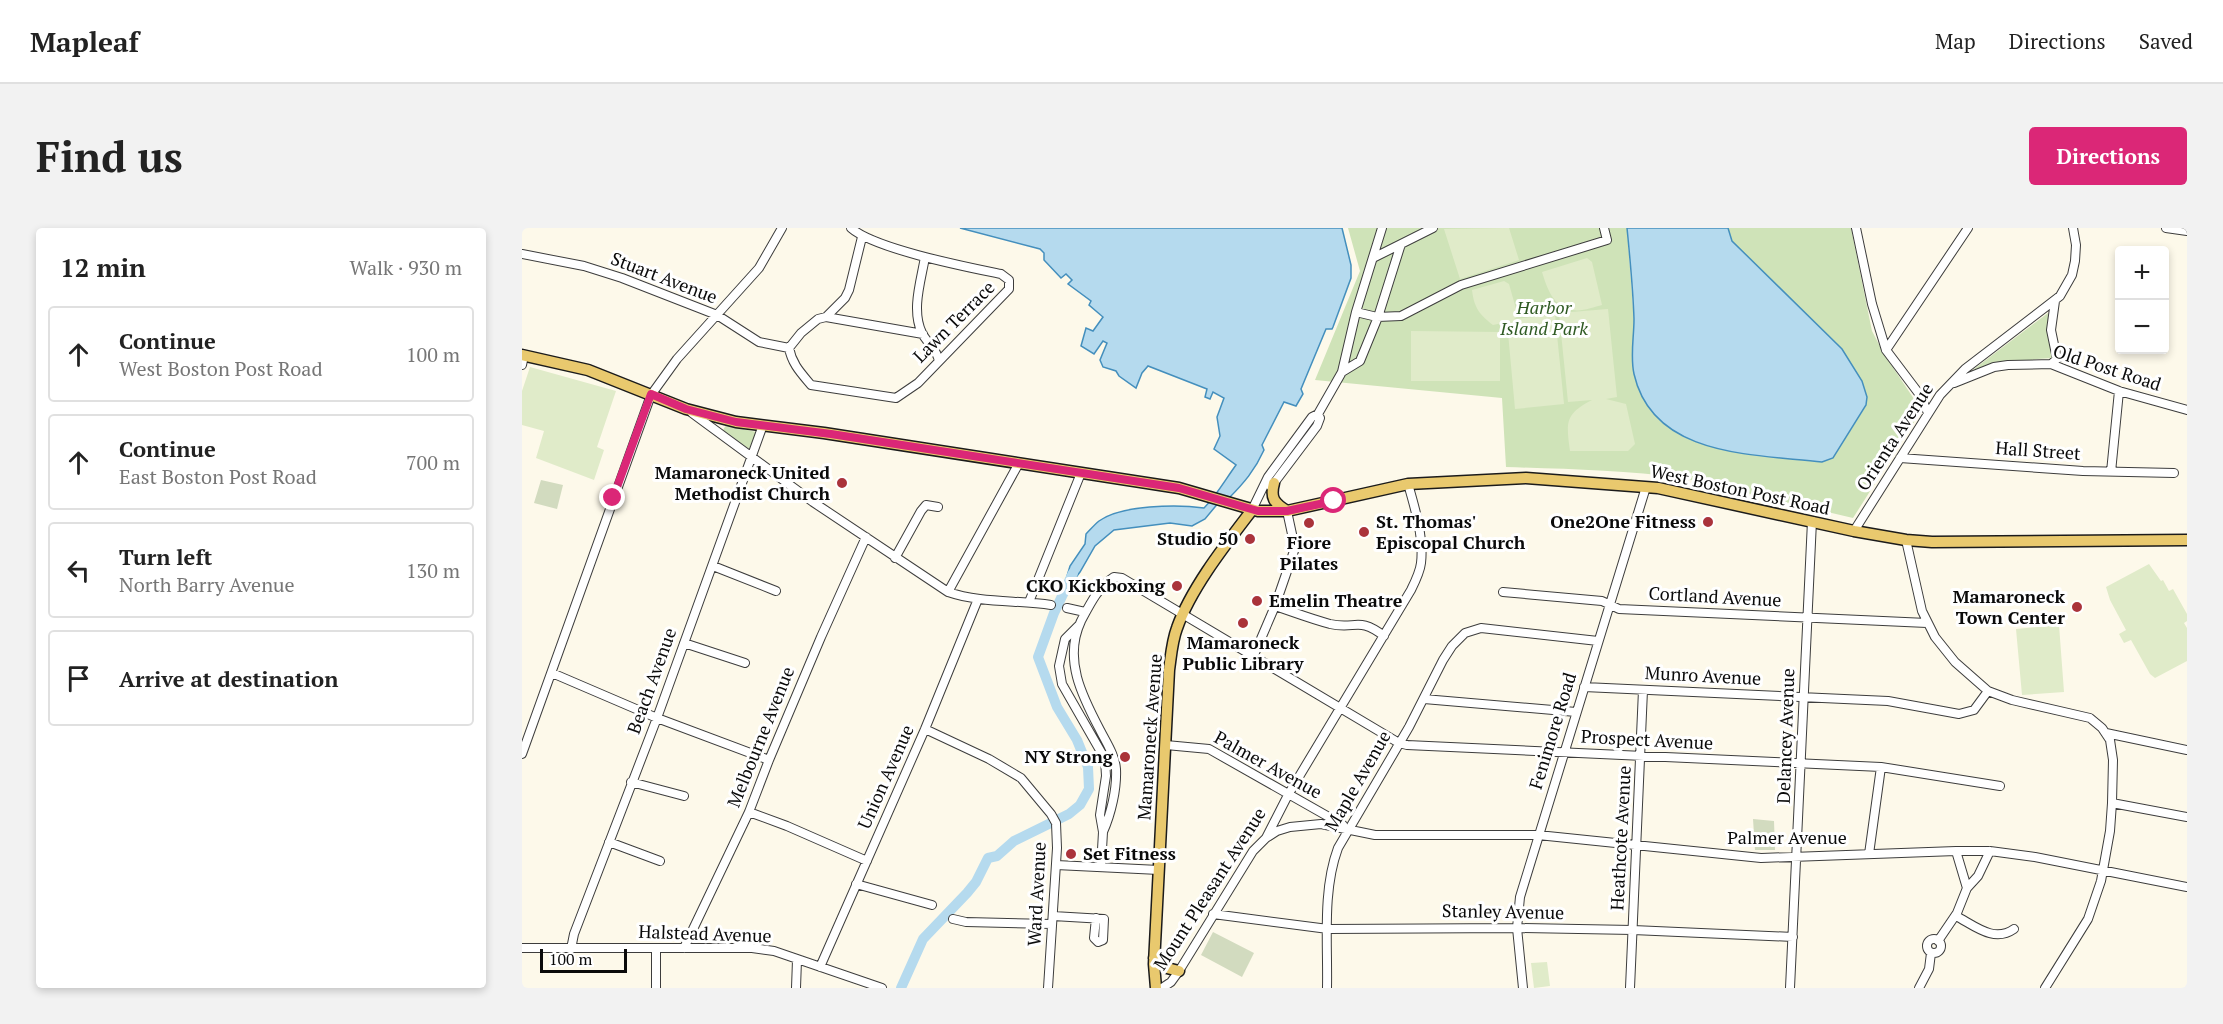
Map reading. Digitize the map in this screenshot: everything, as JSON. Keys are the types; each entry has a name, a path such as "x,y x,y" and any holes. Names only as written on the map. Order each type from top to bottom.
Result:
{"main road":[{"name":"West Boston Post Road","path":"523,359 588,370 686,409 736,422 831,434 1179,488 1252,510 1287,511 1408,484 1526,478 1646,487 1680,492 1854,531 1906,540 1932,542 2187,540"},
{"path":"1274,483 1272,496 1276,504 1287,511"},
{"name":"Mamaroneck Avenue","path":"1156,988 1154,958 1169,670 1176,630 1196,589 1252,510"},
{"path":"1154,958 1167,968 1179,971"}],"street":[{"path":"522,754 651,394 677,359 759,268 782,228"},
{"path":"826,317 845,298 849,290 862,237 851,228"},
{"path":"1252,510 1268,477 1312,417 1318,414 1342,372 1356,312 1383,228"},
{"path":"1373,258 1433,228"},
{"path":"1356,312 1378,317 1401,316 1461,285 1607,240 1604,228"},
{"path":"1856,228 1872,304 1886,350 1920,395 1928,413"},
{"path":"1886,350 1968,228"},
{"name":"Orienta Avenue","path":"1854,531 1928,413 1948,386 1965,369 2055,301 2067,286 2072,275 2076,245 2073,228"},
{"path":"2166,228 2187,231"},
{"name":"Lawn Terrace","path":"789,348 791,359 811,386 896,398 905,394 1009,289 1010,285 1006,276 1001,274 925,257 862,237"},
{"path":"1342,372 1360,361 1378,317 1401,244"},
{"name":"Stuart Avenue","path":"522,254 584,266 622,278 717,315 759,342 789,348"},
{"path":"925,257 917,320 922,334 938,354 939,361"},
{"name":"Orienta Avenue","path":"2051,364 2056,359 2051,330 2055,301"},
{"path":"789,348 807,328 818,319 826,317 922,334"},
{"name":"Old Post Road","path":"1948,386 1994,367 2051,364 2119,391 2187,410"},
{"path":"2111,472 2119,391"},
{"path":"686,409 713,426 813,502 948,592 967,599 1051,605"},
{"path":"1252,510 1317,426 1320,418 1318,414"},
{"name":"Beach Avenue","path":"571,949 574,934 657,718 763,425"},
{"name":"Hall Street","path":"1900,458 2111,472 2174,472"},
{"path":"948,592 1019,463"},
{"path":"1029,602 1081,473"},
{"name":"Mount Pleasant Avenue","path":"1162,988 1171,982 1179,971 1252,851 1266,838 1288,795 1411,590 1421,565 1416,514 1408,484"},
{"name":"Fenimore Road","path":"1523,988 1517,928 1520,897 1646,487"},
{"path":"896,558 921,511 926,505 938,507"},
{"path":"1254,655 1275,606 1295,548 1287,511"},
{"name":"Delancey Avenue","path":"1790,988 1812,521"},
{"name":"Melbourne Avenue","path":"684,948 749,813 769,760 866,537"},
{"path":"1906,540 1923,611 1928,623 1955,662 1988,691 2012,700 2090,718 2106,733 2112,745 2112,803 2103,871 2095,902 2088,919 2045,988"},
{"path":"712,566 776,591"},
{"name":"Prospect Avenue","path":"1085,612 1098,591 1114,577 1122,578 1399,742 1426,747 1881,766 2000,786"},
{"name":"Cortland Avenue","path":"1503,592 1602,601 1619,609 1928,623"},
{"name":"Union Avenue","path":"819,967 925,729 978,599"},
{"path":"1275,606 1330,624 1365,624 1384,636"},
{"path":"1067,608 1085,612 1078,626 1065,639 1061,647 1060,677 1105,759 1106,776 1100,815 1103,832 1101,867"},
{"path":"1078,626 1073,663 1076,677 1112,753 1116,768 1114,793 1108,822 1103,832"},
{"name":"Maple Avenue","path":"1327,988 1329,898 1333,861 1452,646 1465,633 1491,628 1598,641"},
{"path":"684,643 745,663"},
{"path":"552,673 657,718 769,760"},
{"name":"Munro Avenue","path":"1584,687 1888,701 1964,714 1978,706 1988,691"},
{"name":"Heathcote Avenue","path":"1630,988 1642,690"},
{"path":"1424,699 1576,712"},
{"name":"Ward Avenue","path":"925,729 1008,769 1021,778 1051,814 1057,827 1048,988"},
{"path":"2106,733 2187,750"},
{"name":"Palmer Avenue","path":"1166,745 1206,748 1349,829"},
{"path":"1869,854 1881,766"},
{"path":"632,782 684,796"},
{"path":"2112,803 2187,817"},
{"path":"749,813 787,826 867,861"},
{"name":"Palmer Avenue","path":"1266,838 1277,831 1303,824 1321,824 1368,834 1538,836 1740,857 1797,858 1990,851 2035,856 2187,888"},
{"path":"609,842 660,861"},
{"path":"1956,851 1967,888"},
{"path":"1919,988 1929,969 1932,953 1928,950 1928,944 1931,940 1938,941 1956,916 1967,888 1978,876 1990,851"},
{"path":"1056,865 1159,870"},
{"path":"856,885 932,905"},
{"name":"Stanley Avenue","path":"1214,914 1328,929 1517,928 1792,937"},
{"path":"1956,916 1991,934 2006,935 2014,929"},
{"path":"953,919 966,922 1096,918"},
{"name":"Halstead Avenue","path":"522,948 753,948 774,951 866,985 882,988"},
{"path":"656,948 656,988"},
{"path":"796,988 797,960"}],"green space":[{"name":"Harbor Island Park","path":"1348,228 1627,228 1634,321 1632,358 1683,437 1730,451 1822,462 1833,458 1866,406 1842,349 1732,241 1728,228 1851,228 1872,331 1884,354 1916,402 1916,419 1853,518 1683,478 1572,469 1506,467 1502,398 1315,380 1360,271"},
{"path":"1509,228 1519,260 1460,279 1444,229"},
{"path":"1587,258 1592,262 1602,305 1580,310 1566,308 1552,296 1542,272"},
{"path":"1504,281 1509,284 1518,316 1514,319 1555,315 1564,404 1515,409 1507,322 1493,325 1485,318 1476,306 1472,290"},
{"path":"1608,309 1617,397 1606,399 1626,404 1635,444 1628,451 1570,451 1569,420 1577,410 1592,400 1568,402 1559,313"},
{"path":"2048,313 2053,358 1970,372"},
{"path":"1411,331 1500,332 1500,381 1411,381"},
{"path":"530,367 616,391 597,447 604,450 594,480 536,458 544,431 522,425 522,391"},
{"path":"726,425 756,432 749,449 723,430"},
{"path":"541,480 563,485 557,509 534,503"},
{"path":"2149,564 2169,591 2173,589 2187,614 2187,621 2184,623 2187,628 2187,661 2155,678 2150,674 2131,640 2124,643 2119,634 2126,630 2110,600 2106,587"},
{"path":"2059,625 2064,692 2022,695 2016,629"},
{"path":"1753,819 1774,821 1775,850 1755,850"},
{"path":"1213,932 1254,953 1242,977 1201,955"},
{"path":"1547,962 1550,986 1534,988 1531,963"}],"water":[{"path":"960,228 1342,228 1351,265 1351,278 1333,327 1326,329 1301,389 1303,394 1296,406 1284,402 1262,445 1264,450 1261,457 1249,476 1229,498 1224,496 1205,519 1192,526 1170,523 1114,530 1095,546 1070,585 1064,586 1070,566 1085,544 1086,534 1099,521 1135,509 1165,506 1204,508 1209,503 1236,465 1214,449 1220,436 1217,417 1224,398 1213,392 1210,399 1205,397 1207,389 1148,366 1142,373 1136,388 1119,376 1116,371 1103,367 1100,360 1107,343 1103,341 1094,354 1081,346 1086,328 1093,331 1103,317 1089,305 1091,301 1068,284 1072,280 1066,274 1061,278 1044,260 1044,253 1040,249"},
{"path":"1627,228 1728,228 1732,241 1842,349 1862,381 1867,397 1866,405 1833,458 1822,462 1738,453 1684,437 1662,422 1645,402 1634,374 1632,354 1634,308"}],"waterway":[{"path":"901,988 923,939 976,882 988,858 997,856 1014,841 1069,814 1080,805 1089,789 1088,767 1077,740 1057,707 1038,657 1054,613 1073,573"}],"place":[{"name":"Mamaroneck United Methodist Church","path":"842,483"},
{"name":"One2One Fitness","path":"1708,522"},
{"name":"Fiore Pilates","path":"1309,523"},
{"name":"St. Thomas' Episcopal Church","path":"1364,532"},
{"name":"Studio 50","path":"1250,539"},
{"name":"CKO Kickboxing","path":"1177,586"},
{"name":"Emelin Theatre","path":"1257,601"},
{"name":"Mamaroneck Town Center","path":"2077,607"},
{"name":"Mamaroneck Public Library","path":"1243,623"},
{"name":"NY Strong","path":"1125,757"},
{"name":"Set Fitness","path":"1071,854"}],"route":[{"path":"613,498 651,394 686,409 736,422 802,429 1179,488 1258,511 1287,511 1334,501"}]}
